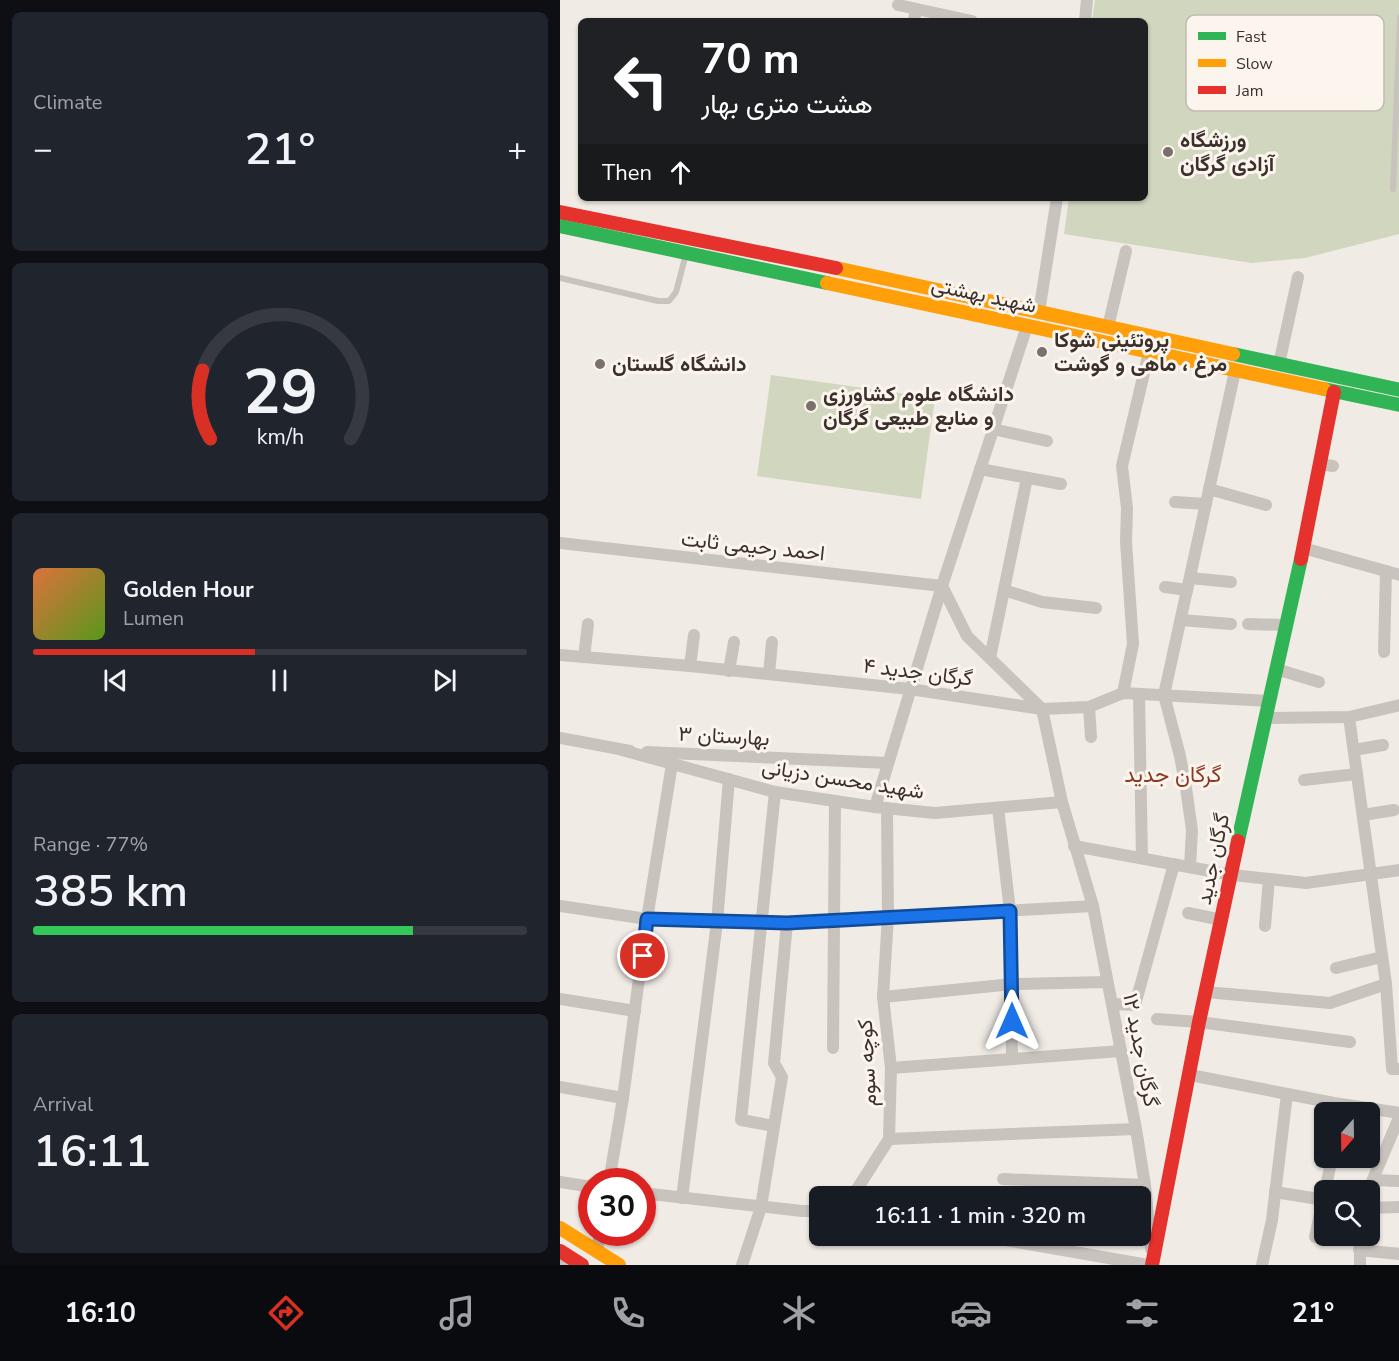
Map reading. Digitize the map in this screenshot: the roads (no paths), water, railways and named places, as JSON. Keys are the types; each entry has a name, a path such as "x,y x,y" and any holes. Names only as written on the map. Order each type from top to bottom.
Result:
{"main road":[{"name":"شهید بهشتی","path":"560,212 797,260 1400,390"},
{"name":"شهید بهشتی","path":"560,226 1400,405"},
{"path":"794,276 797,260"},
{"name":"گرگان جدید","path":"1151,1265 1199,1022 1265,718 1303,549 1326,465 1334,392"},
{"path":"560,1228 619,1265"},
{"path":"560,1251 582,1265"}],"street":[{"path":"1085,18 1087,0"},
{"path":"898,5 915,15 943,18"},
{"path":"1039,312 1058,201"},
{"path":"1108,327 1126,251"},
{"path":"1279,364 1298,277"},
{"name":"کوچه سوم","path":"889,1139 891,1068 883,997 888,916 881,808 888,763 942,586 1027,326"},
{"path":"1123,693 1133,644 1126,542 1127,508 1122,466 1149,352"},
{"path":"1190,867 1192,830 1186,788 1164,695 1235,370"},
{"path":"993,429 1047,441"},
{"path":"980,469 1061,484"},
{"path":"990,658 1027,478"},
{"path":"1209,489 1266,505"},
{"path":"1175,502 1206,504"},
{"name":"احمد رحیمی ثابت","path":"560,543 942,586"},
{"path":"1303,549 1400,575"},
{"path":"1384,652 1386,571"},
{"path":"1165,587 1230,582"},
{"path":"942,586 967,636 1042,709"},
{"path":"1004,590 1042,602 1096,608"},
{"path":"1181,620 1231,624"},
{"path":"584,657 588,624"},
{"path":"1248,624 1286,625"},
{"path":"690,666 694,635"},
{"path":"730,671 734,642"},
{"path":"769,674 772,642"},
{"name":"گرگان جدید ۴","path":"560,656 690,666 910,689 1042,709 1089,707 1123,693 1269,701"},
{"path":"1276,669 1319,682"},
{"path":"1139,694 1142,858"},
{"path":"1265,718 1349,717 1400,705"},
{"path":"1089,707 1091,737"},
{"name":"گرگان جدید ۱۲","path":"1042,709 1062,802 1092,906 1108,981 1145,1185 1151,1265"},
{"path":"1349,717 1396,1069"},
{"name":"بهارستان ۳","path":"560,738 622,750 888,763"},
{"path":"1354,750 1383,745"},
{"name":"شهید محسن دزیانی","path":"622,750 775,792 881,808 935,813 1062,802"},
{"path":"611,1168 672,764"},
{"path":"1304,780 1357,774"},
{"path":"682,1198 717,922 729,779"},
{"path":"774,1126 741,1120 775,792"},
{"path":"833,1048 835,801"},
{"path":"998,808 1010,911 1013,984 1012,1059"},
{"path":"1363,815 1394,810"},
{"path":"1074,846 1232,875 1306,883 1400,870"},
{"path":"1112,1004 1135,1005 1174,864"},
{"path":"1265,926 1270,879"},
{"path":"560,906 647,919 787,923 1092,906"},
{"path":"1188,913 1222,920"},
{"path":"742,1265 761,1206 782,1077 774,1063 787,923"},
{"path":"1336,968 1382,957"},
{"path":"883,997 1013,984 1108,981"},
{"path":"1206,992 1330,1003 1386,984"},
{"path":"560,999 635,1011"},
{"path":"1157,1019 1199,1022 1349,1042"},
{"path":"891,1068 1121,1051"},
{"path":"1190,1075 1319,1102"},
{"path":"560,1088 623,1098"},
{"path":"1262,1265 1275,1192 1288,1094"},
{"path":"1373,1180 1396,1135 1400,1114 1380,1112"},
{"path":"859,1186 889,1139 1136,1129"},
{"path":"1002,1179 1145,1185"},
{"path":"1380,1184 1400,1181"},
{"path":"560,1182 578,1185"},
{"path":"1275,1192 1314,1198"},
{"path":"656,1195 809,1210"},
{"path":"1380,1208 1400,1207"},
{"path":"597,1251 598,1246"},
{"path":"1041,1246 1151,1265"},
{"path":"1359,1246 1360,1265"},
{"path":"1359,1250 1400,1254"}],"lane":[{"path":"1393,189 1400,17"},
{"path":"560,278 658,302 669,301 676,292 687,253"}],"place":[{"name":"ورزشگاه آزادی گرگان","path":"1168,152"},
{"name":"پروتئینی شوکا مرغ‌ ، ماهی و گوشت","path":"1042,352"},
{"name":"دانشگاه گلستان","path":"600,364"},
{"name":"دانشگاه علوم کشاورزی و منابع طبیعی گرگان","path":"811,406"}],"district":[{"name":"گرگان جدید","path":"1173,774"}]}
